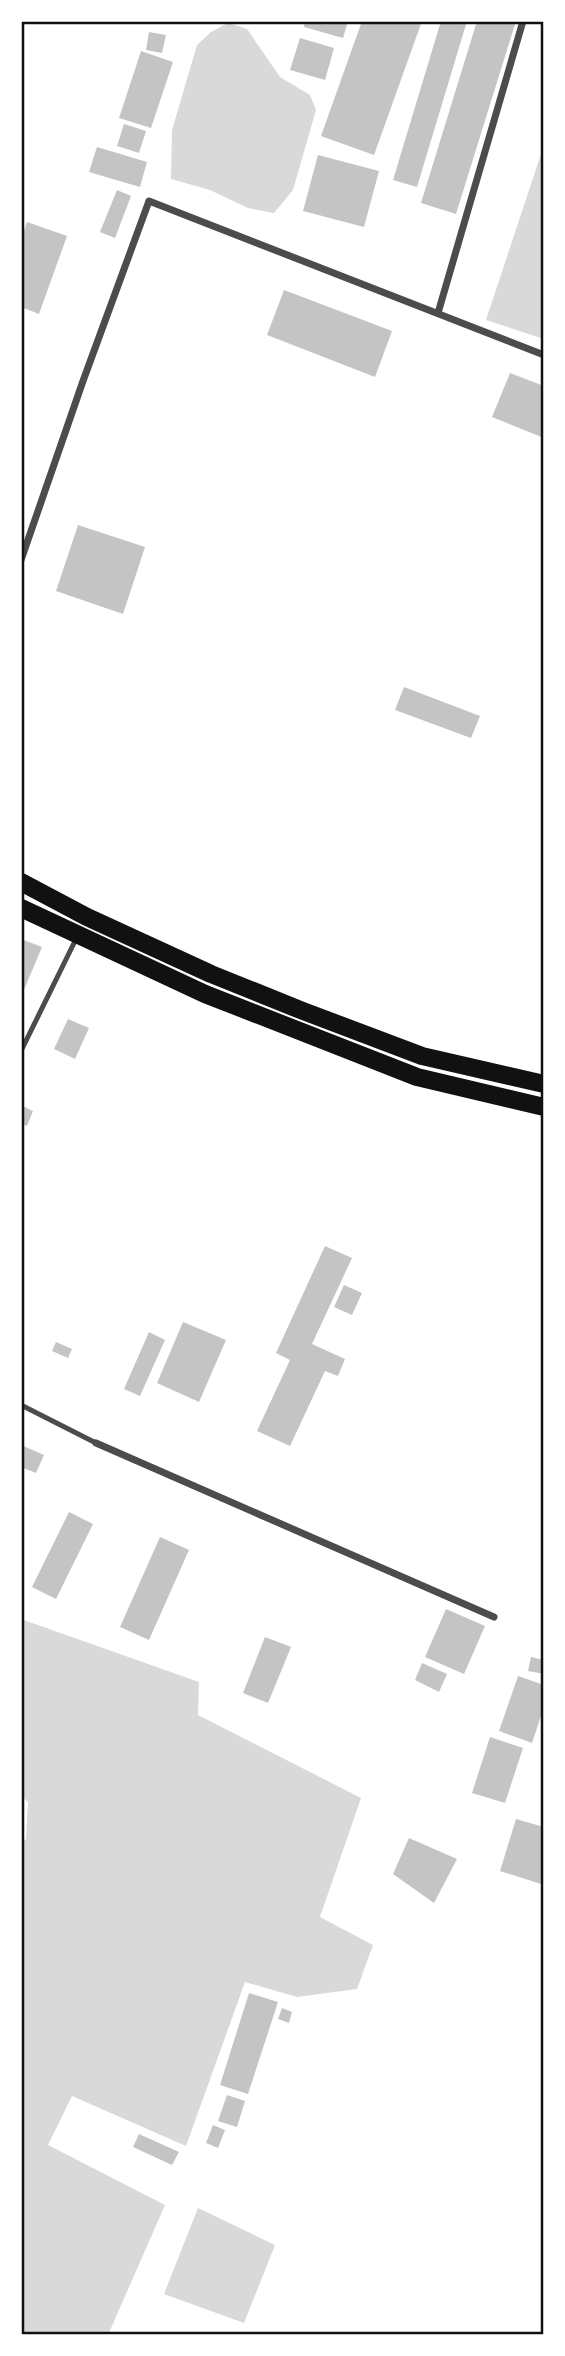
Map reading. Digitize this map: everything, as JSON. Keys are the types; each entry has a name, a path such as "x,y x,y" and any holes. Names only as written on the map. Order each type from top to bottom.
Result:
{"main road":[{"path":"21,882 88,917 211,974 303,1011 422,1056 544,1084"},
{"path":"21,908 205,994 418,1077 544,1107"}],"street":[{"path":"438,313 523,21"},
{"path":"21,560 149,201 544,355"},
{"path":"96,1443 494,1617"}],"lane":[{"path":"21,1051 77,936"},
{"path":"21,1405 96,1443"}],"shaded area":[{"path":"228,23 247,29 280,77 310,95 316,110 293,190 274,213 248,208 210,190 171,179 172,130 197,45 211,32"},
{"path":"544,145 544,339 486,320"},
{"path":"21,1619 199,1682 198,1715 361,1798 320,1917 373,1945 357,1989 297,1997 245,1982 186,2146 72,2096 48,2145 165,2205 108,2335 21,2335 21,1843 26,1839 28,1802 21,1796"},
{"path":"198,2208 275,2245 244,2323 164,2294"}],"building":[{"path":"305,21 348,21 343,38 304,27"},
{"path":"362,21 422,21 374,155 321,136"},
{"path":"441,21 467,21 417,187 393,180"},
{"path":"477,21 516,21 456,214 421,203"},
{"path":"149,32 166,35 162,53 146,50"},
{"path":"300,38 334,48 325,80 290,70"},
{"path":"141,51 173,62 151,128 119,118"},
{"path":"124,124 146,131 139,153 117,146"},
{"path":"97,147 147,162 140,187 89,172"},
{"path":"318,155 379,171 364,227 303,211"},
{"path":"117,190 131,196 115,238 100,232"},
{"path":"27,222 67,236 39,314 21,307 21,240"},
{"path":"284,290 392,331 375,377 267,335"},
{"path":"510,373 544,386 544,438 492,417"},
{"path":"78,525 145,547 123,614 56,591"},
{"path":"404,687 480,716 471,738 395,710"},
{"path":"21,939 42,947 21,997"},
{"path":"68,1019 89,1028 75,1059 54,1049"},
{"path":"21,1105 33,1111 27,1126 21,1123"},
{"path":"325,1246 352,1258 312,1344 345,1359 338,1376 325,1371 290,1446 257,1431 290,1360 276,1353"},
{"path":"344,1285 362,1293 352,1315 334,1307"},
{"path":"183,1322 226,1340 199,1402 157,1383"},
{"path":"149,1332 165,1340 140,1396 124,1389"},
{"path":"56,1342 72,1349 68,1358 52,1351"},
{"path":"21,1445 44,1455 36,1473 21,1467"},
{"path":"69,1512 93,1524 56,1599 32,1587"},
{"path":"160,1537 189,1550 149,1640 120,1627"},
{"path":"446,1609 485,1626 464,1674 425,1657"},
{"path":"265,1637 291,1647 268,1703 243,1693"},
{"path":"531,1657 544,1660 544,1674 528,1671"},
{"path":"422,1663 447,1674 439,1692 415,1680"},
{"path":"518,1676 544,1685 544,1707 532,1743 499,1731"},
{"path":"490,1737 523,1748 505,1803 472,1793"},
{"path":"516,1819 544,1827 544,1885 500,1871"},
{"path":"409,1838 457,1859 434,1903 393,1874"},
{"path":"249,1993 278,2002 248,2094 220,2085"},
{"path":"282,2008 292,2012 289,2023 278,2019"},
{"path":"227,2095 245,2101 237,2127 218,2121"},
{"path":"213,2125 225,2130 218,2148 206,2143"},
{"path":"139,2134 179,2152 172,2165 133,2147"}]}
